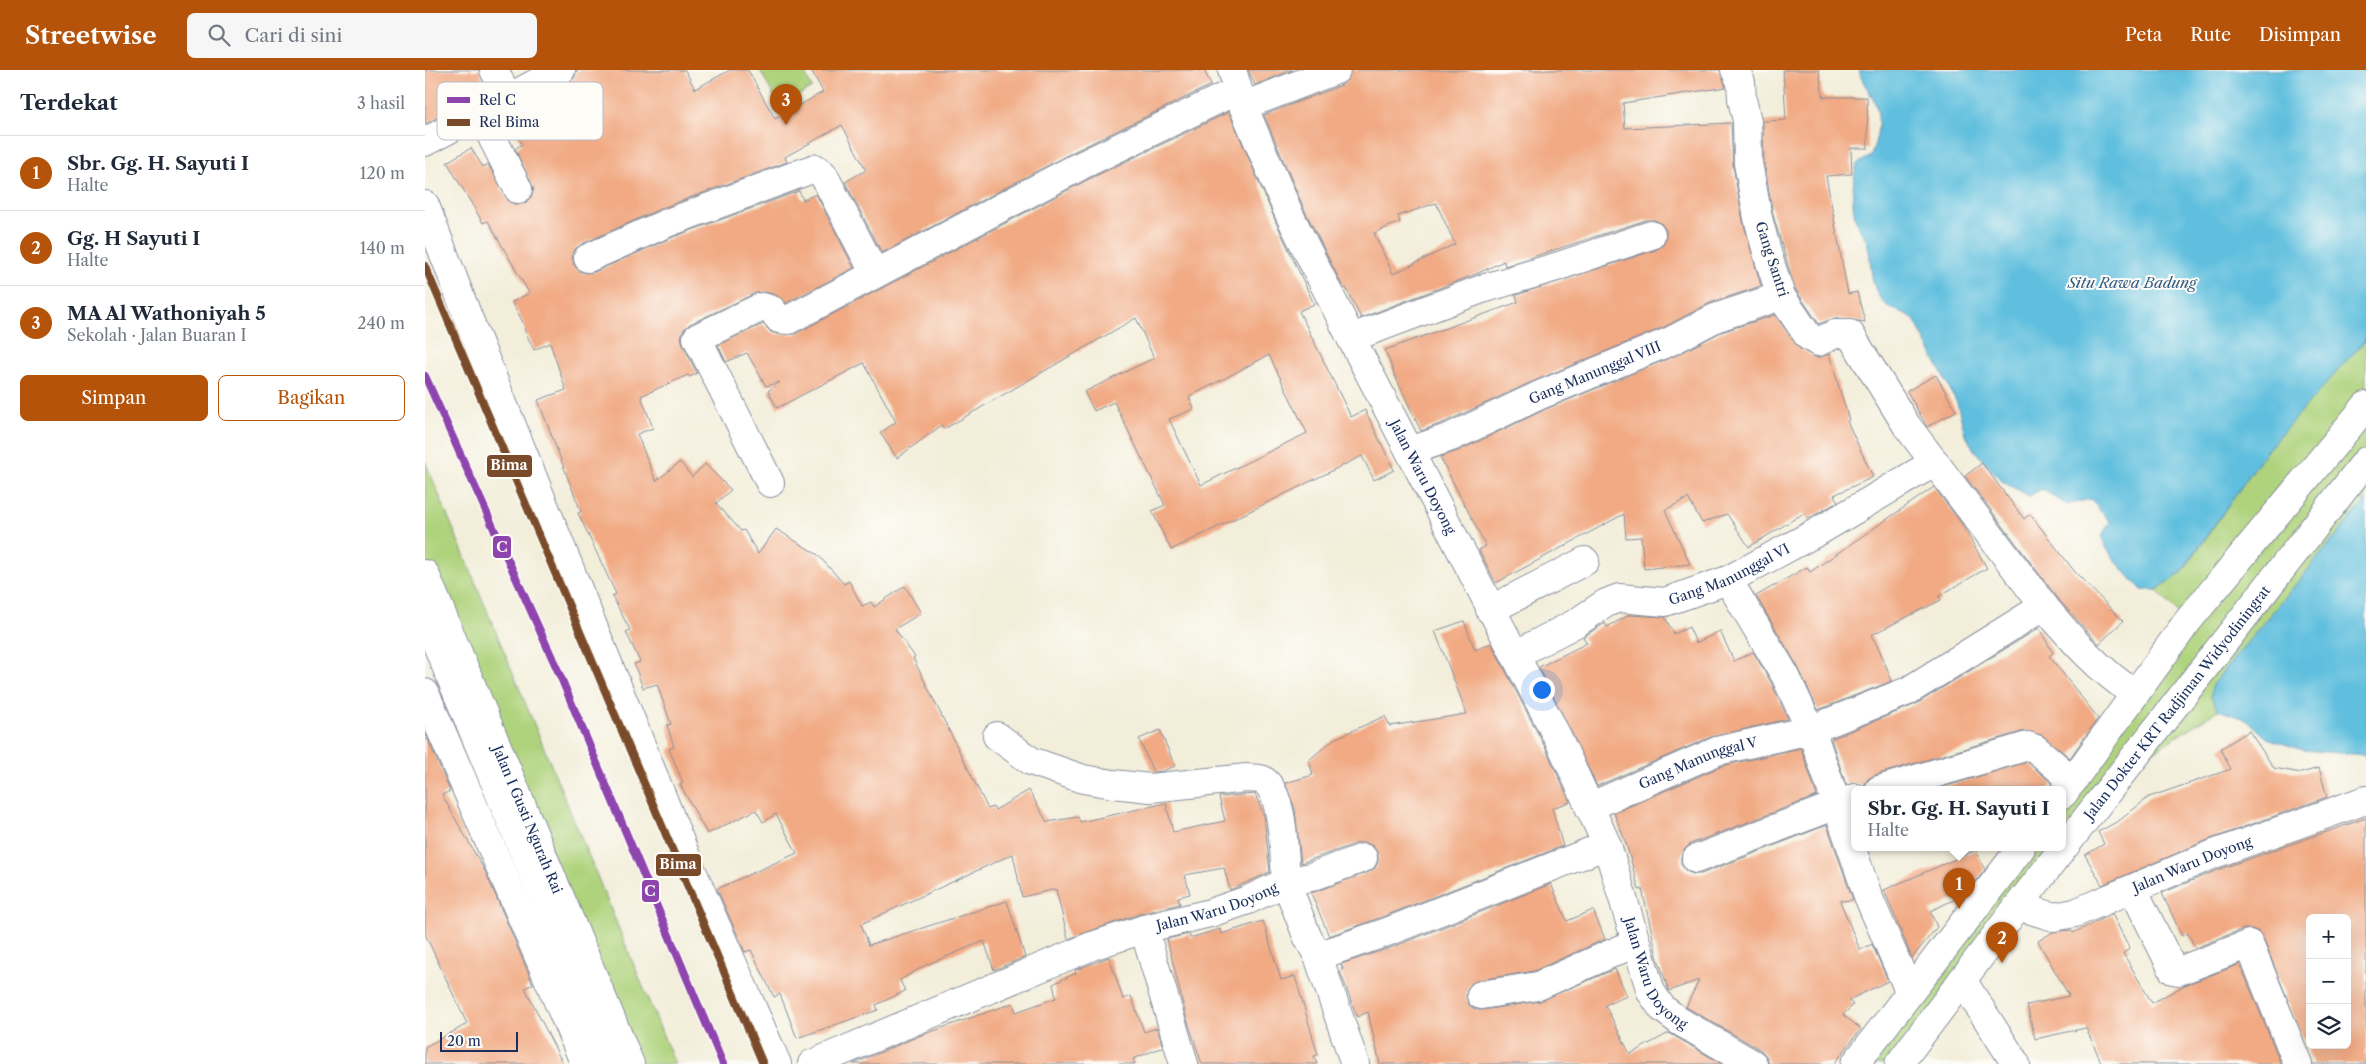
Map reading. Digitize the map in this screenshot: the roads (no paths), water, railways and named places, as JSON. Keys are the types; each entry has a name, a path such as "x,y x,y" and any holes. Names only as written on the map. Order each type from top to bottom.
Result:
{"street":[{"path":"494,70 500,82"},
{"path":"538,82 561,70"},
{"path":"770,483 697,338 762,307 772,310 779,319 788,320 1080,166 1238,89 1335,70"},
{"name":"Gang Santri","path":"1735,70 1741,82 1742,99 1747,121 1748,163 1758,218 1781,296 1808,336 1818,342 1835,334 1850,334 1907,426 1935,462"},
{"name":"Jalan Waru Doyong","path":"1238,89 1290,216 1490,610 1559,740 1607,845 1651,992 1662,1008 1679,1021 1753,1064"},
{"path":"425,142 437,136"},
{"path":"494,140 518,189"},
{"path":"588,258 667,223 815,168 823,174 875,274"},
{"path":"425,205 468,317 691,871 777,1064"},
{"path":"1351,338 1482,289 1556,267 1651,235"},
{"name":"Gang Manunggal VIII","path":"1410,451 1451,437 1540,395 1671,341 1715,318 1781,296"},
{"path":"1893,786 2028,746 2036,749 2068,788 2187,622 2366,406"},
{"name":"Jalan Dokter KRT Radjiman Widyodiningrat","path":"2066,845 2366,461"},
{"path":"1935,462 2069,636 2110,678 2135,694"},
{"name":"Gang Manunggal VI","path":"1515,655 1576,624 1605,602 1619,598 1665,602 1728,580 1819,531 1935,462"},
{"path":"1490,610 1585,561"},
{"name":"Jalan I Gusti Ngurah Rai","path":"425,574 629,1064"},
{"path":"1728,580 1785,675 1810,730 1846,800 1851,822"},
{"name":"Gang Manunggal V","path":"1589,807 1717,751 1810,730 1908,691 2045,606"},
{"path":"425,616 613,1064"},
{"path":"425,693 585,1064"},
{"path":"997,736 1031,761 1083,779 1113,784 1150,788 1247,778 1262,780 1272,790 1279,812 1286,882 1311,877 1363,858"},
{"path":"1696,859 1846,800"},
{"name":"Jalan Waru Doyong","path":"2018,906 2054,917 2075,913 2214,854 2366,800"},
{"path":"1318,956 1387,932 1607,845"},
{"path":"1858,851 1868,896 1909,991"},
{"path":"1855,1064 1909,991 2019,851"},
{"name":"Jalan Dokter KRT Radjiman Widyodiningrat","path":"1899,1064 2061,851"},
{"name":"Jalan Waru Doyong","path":"812,1064 1051,962 1144,928 1217,910 1248,900 1286,882 1307,936 1318,956 1355,1064"},
{"path":"2133,889 2173,970 2179,971 2249,944 2298,1064"},
{"path":"1144,928 1184,1064"},
{"path":"1481,995 1538,986 1635,943"},
{"path":"1962,980 2016,1064"}],"water":[{"name":"Situ Rawa Badung","path":"1859,70 2366,70 2366,339 2266,451 2180,574 2156,590 2142,590 2114,558 2103,540 2104,533 2110,522 2090,499 2067,505 2042,489 2029,496 2003,482 1974,450 1965,434 1957,403 1915,321 1911,317 1886,305 1878,294 1873,280 1866,238 1856,221 1853,205 1853,188 1857,164 1871,156 1876,141 1878,125 1875,102 1862,80"},
{"path":"2366,500 2366,755 2302,750 2267,738 2246,719 2218,710 2211,697 2212,685"}],"rail line":[{"name":"Bima","path":"425,266 763,1064"},
{"name":"C","path":"425,376 559,673 723,1064"}],"place":[{"name":"MA Al Wathoniyah 5","path":"786,125"},
{"name":"Sbr. Gg. H. Sayuti I","path":"1959,909"},
{"name":"Gg. H Sayuti I","path":"2002,963"}]}
